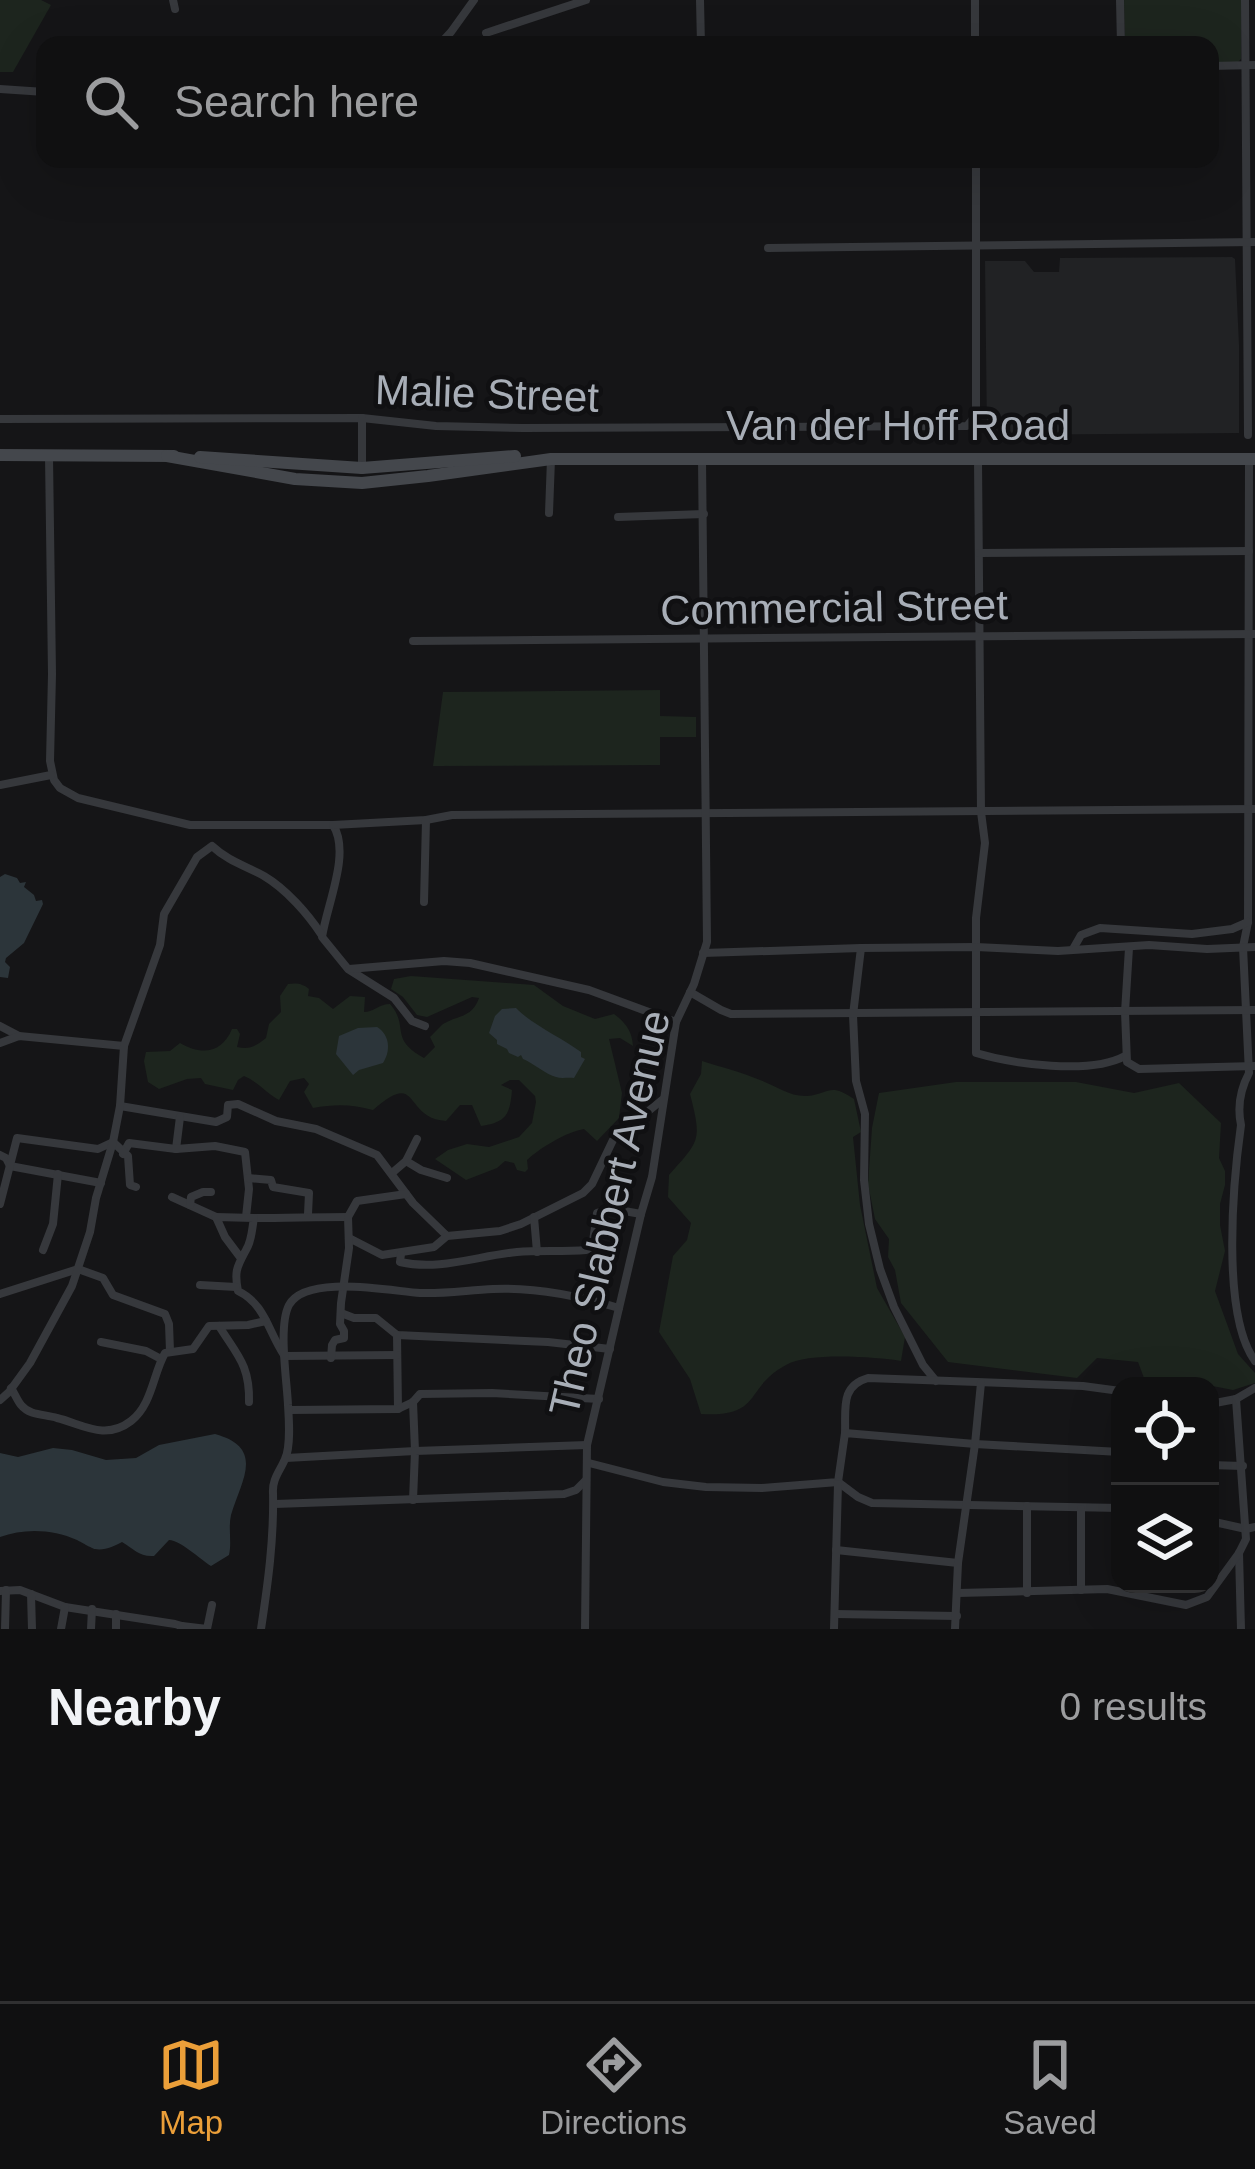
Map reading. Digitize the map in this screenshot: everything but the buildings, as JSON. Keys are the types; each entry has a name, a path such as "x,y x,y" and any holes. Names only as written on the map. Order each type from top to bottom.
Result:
{"main road":[{"name":"Van der Hoff Road","path":"0,455 167,456 362,475 490,457 1252,459"}],"street":[{"path":"447,36 473,0"},
{"path":"486,33 586,0"},
{"path":"700,0 700,36"},
{"path":"975,0 975,36"},
{"path":"1120,0 1121,36"},
{"path":"1245,0 1250,65 1249,435"},
{"path":"1219,66 1250,65"},
{"path":"0,89 36,91"},
{"path":"976,168 977,245"},
{"path":"768,248 1251,242"},
{"name":"Malie Street","path":"0,419 362,418 523,428 961,428 972,424 976,415 977,245"},
{"path":"362,418 362,475"},
{"path":"49,456 51,776 60,788 78,798 190,825 332,824 452,815 1252,809"},
{"name":"Theo Slabbert Avenue","path":"585,1629 587,1444 652,1177 676,1022 706,942 702,458"},
{"path":"545,459 549,513"},
{"path":"978,459 985,843 977,903 976,1053 1052,1065 1096,1064 1125,1056"},
{"path":"1252,459 1252,809 1243,947 1252,1066 1238,1112 1234,1296 1238,1324 1255,1361"},
{"path":"618,517 704,514"},
{"path":"979,554 1249,551"},
{"name":"Commercial Street","path":"413,640 1252,634"},
{"path":"0,785 51,776"},
{"path":"424,902 426,820"},
{"path":"322,937 340,860 340,840 332,824"},
{"path":"0,1400 62,1307 78,1269 113,1142 124,1046 160,945 164,914 197,857 212,846 225,858 272,882 314,922 348,969 394,998 412,1021 425,1026"},
{"path":"1073,949 1082,935 1100,928 1192,934 1219,932 1248,922"},
{"path":"1148,945 1168,932"},
{"path":"703,953 1255,947"},
{"path":"861,948 853,1015 856,1081 865,1114 869,1224 894,1307 936,1381"},
{"path":"1130,948 1126,1062 1139,1069 1252,1066"},
{"path":"348,969 470,963 590,990 676,1022"},
{"path":"691,992 731,1014 1250,1010"},
{"path":"0,1026 20,1036 124,1046"},
{"path":"0,1043 20,1036"},
{"path":"349,1238 380,1254 400,1254 434,1247 447,1236 491,1233 534,1217 585,1192 613,1140 663,1099"},
{"path":"120,1106 216,1122 227,1117 228,1106 238,1104 276,1121 342,1139 377,1155 447,1236"},
{"path":"176,1150 180,1117"},
{"path":"0,1138 98,1149 113,1142"},
{"path":"0,1204 17,1138"},
{"path":"392,1173 406,1161 417,1139"},
{"path":"113,1142 128,1156 130,1185 136,1187"},
{"path":"123,1154 129,1143 176,1150 215,1146 245,1152 250,1244 236,1271 236,1287 257,1304 285,1356"},
{"path":"0,1155 10,1166"},
{"path":"406,1161 447,1178"},
{"path":"10,1166 101,1183"},
{"path":"43,1250 53,1223 58,1174"},
{"path":"248,1178 308,1192 308,1214"},
{"path":"190,1205 191,1197 211,1192"},
{"path":"331,1358 335,1340 344,1338 340,1313 348,1217 357,1201 406,1194"},
{"path":"172,1197 216,1216 348,1217"},
{"path":"400,1254 400,1262 418,1266 592,1248 597,1213 641,1214"},
{"path":"216,1216 241,1257"},
{"path":"534,1217 537,1252"},
{"path":"0,1294 78,1269 103,1278 113,1294 167,1316 170,1351"},
{"path":"200,1285 236,1287"},
{"path":"261,1629 273,1544 273,1492 276,1472 286,1458 286,1311 292,1299 345,1286 423,1293 498,1288 565,1294 619,1308"},
{"path":"340,1313 376,1318 397,1335 610,1349"},
{"path":"11,1388 32,1413 87,1430 111,1429 131,1421 140,1411 161,1358 170,1351 193,1349 208,1326 266,1321"},
{"path":"219,1326 248,1374 249,1402"},
{"path":"397,1335 398,1408"},
{"path":"101,1342 161,1358"},
{"path":"285,1356 397,1355"},
{"path":"834,1629 838,1482 849,1388 861,1379 1111,1390"},
{"path":"955,1629 958,1563 981,1383"},
{"path":"1219,1402 1255,1388"},
{"path":"289,1410 398,1408 420,1394 598,1399"},
{"path":"1219,1581 1250,1528 1236,1399"},
{"path":"413,1402 413,1500"},
{"path":"845,1433 1111,1452"},
{"path":"286,1458 587,1444"},
{"path":"589,1462 663,1482 706,1487 838,1482 872,1502 1111,1508"},
{"path":"1219,1465 1243,1466"},
{"path":"275,1504 564,1494 586,1480"},
{"path":"1027,1506 1027,1593"},
{"path":"1081,1590 1082,1509"},
{"path":"1219,1523 1250,1528"},
{"path":"836,1550 958,1563"},
{"path":"1239,1552 1241,1629"},
{"path":"1241,1586 1255,1586"},
{"path":"958,1593 1111,1589"},
{"path":"5,1629 3,1590 116,1613 144,1624 207,1629 212,1605"},
{"path":"1148,1593 1186,1605 1210,1593"},
{"path":"31,1594 32,1629"},
{"path":"61,1629 64,1606"},
{"path":"91,1629 92,1610"},
{"path":"116,1613 116,1629"},
{"path":"835,1614 957,1616"}],"shaded area":[{"path":"0,0 41,0 51,5 13,72 0,72"},
{"path":"1124,0 1241,0 1241,59 1236,64 1219,65 1219,36 1125,36"},
{"path":"1232,257 1239,433 987,435 985,261 1025,261 1034,272 1059,272 1060,258"},
{"path":"660,690 660,716 696,717 696,737 660,737 660,765 433,766 443,692"},
{"path":"5,874 26,882 24,887 43,904 24,943 6,958 8,978 0,977 0,877"},
{"path":"411,976 534,985 563,1006 595,1019 614,1014 628,1028 633,1046 620,1038 609,1039 622,1093 619,1118 597,1141 584,1129 554,1141 527,1160 525,1172 505,1161 466,1180 435,1159 467,1144 489,1147 519,1137 532,1123 536,1102 519,1080 501,1085 512,1090 505,1116 481,1126 472,1105 460,1105 446,1121 423,1112 406,1094 388,1098 373,1110 343,1105 313,1108 304,1092 309,1084 304,1078 290,1081 279,1100 244,1076 233,1090 205,1084 201,1078 159,1089 148,1082 146,1052 170,1051 180,1043 210,1050 223,1043 232,1029 240,1034 237,1047 259,1043 281,1012 280,996 288,984 306,987 308,996 333,1009 350,996 365,997 364,1012 390,1004 406,1044 424,1058 435,1047 430,1037 443,1024 468,1013 479,998 427,1017 417,1015 391,989 394,979"},
{"path":"516,1008 581,1052 585,1059 574,1078 552,1076 497,1044 489,1033 495,1016 502,1009"},
{"path":"377,1027 387,1039 386,1058 353,1075 336,1054 339,1036"},
{"path":"702,1061 794,1095 834,1090 854,1099 861,1132 853,1137 860,1205 877,1288 905,1337 901,1361 842,1357 796,1361 773,1374 744,1406 721,1414 701,1414 690,1379 659,1332 673,1256 687,1240 691,1223 668,1197 669,1175 696,1139 690,1094"},
{"path":"956,1082 1076,1082 1134,1093 1179,1083 1221,1123 1219,1158 1225,1185 1220,1225 1225,1251 1215,1291 1238,1354 1255,1373 1255,1383 1233,1390 1219,1387 1219,1377 1144,1377 1138,1362 1097,1358 1077,1378 948,1362 901,1303 888,1257 889,1239 875,1219 868,1184 879,1093"},
{"path":"215,1434 240,1448 246,1467 231,1515 229,1555 211,1566 169,1540 149,1556 122,1542 95,1549 48,1532 0,1537 0,1453 18,1457 53,1448 106,1460 136,1458 159,1445"}]}
